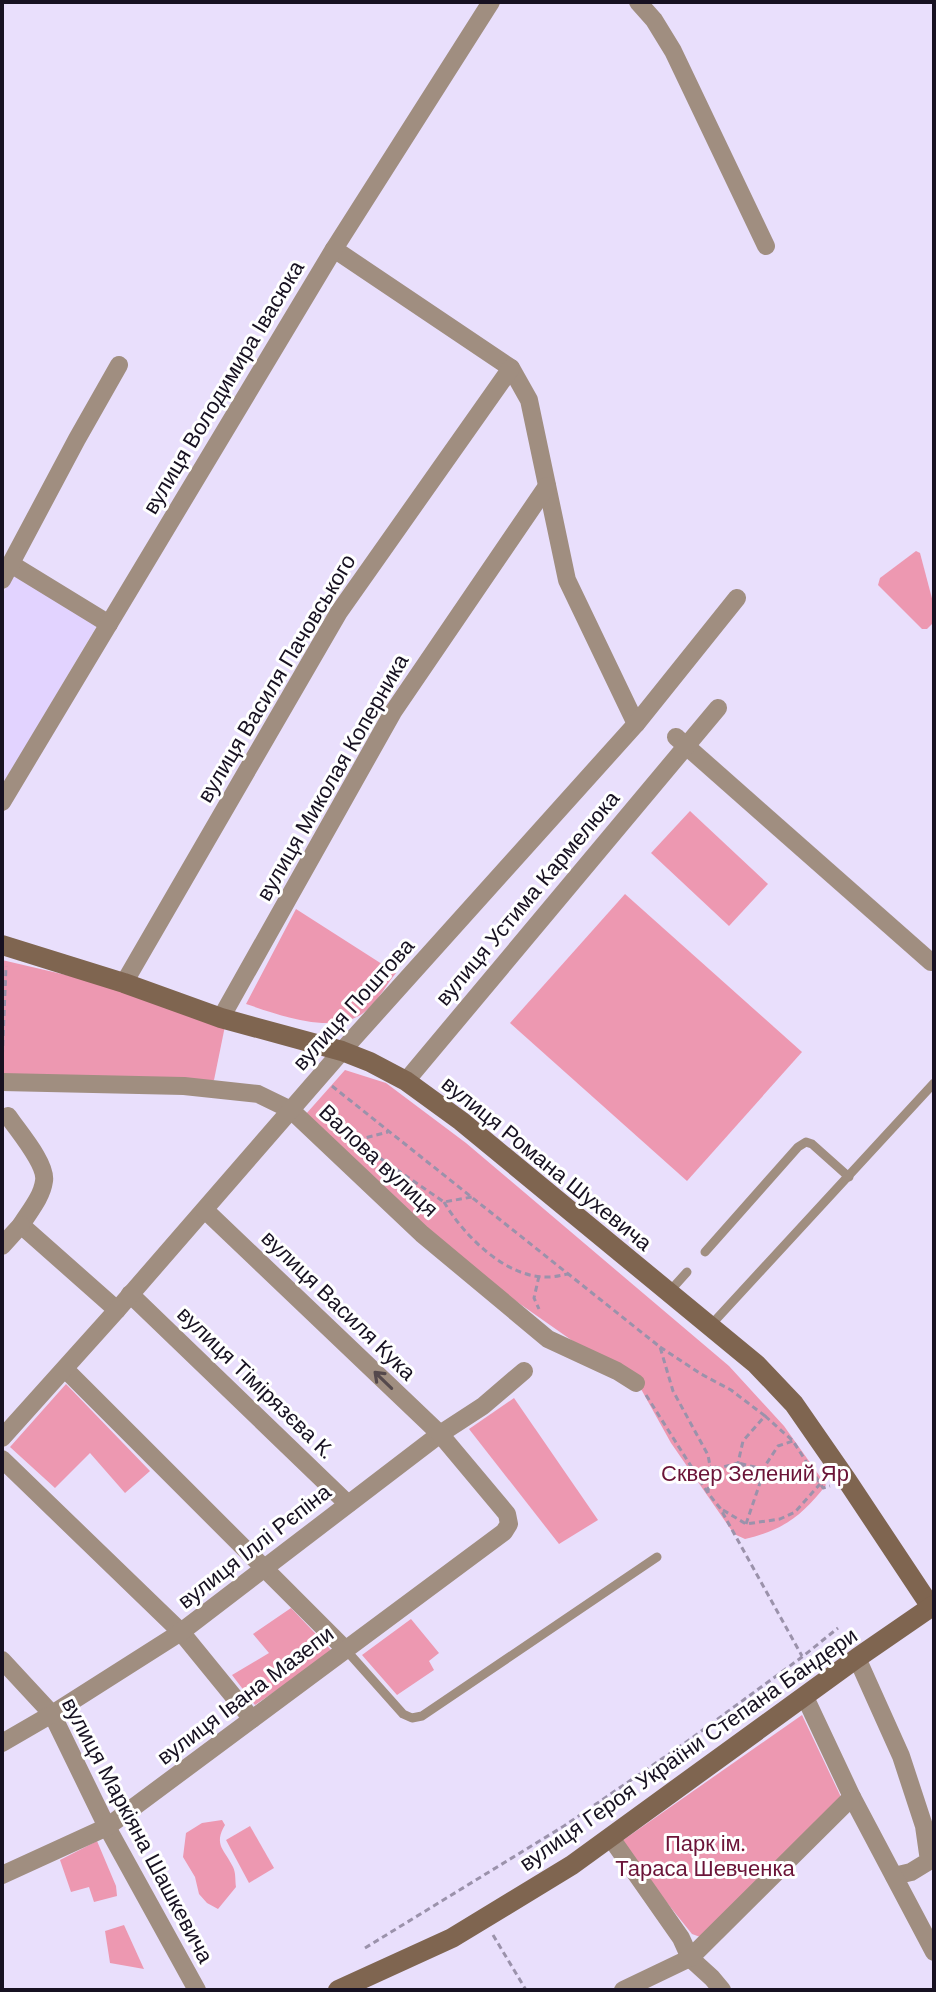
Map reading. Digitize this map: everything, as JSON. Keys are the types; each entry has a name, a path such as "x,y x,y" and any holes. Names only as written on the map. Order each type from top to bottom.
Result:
{"street":[{"name":"вулиця Володимира Івасюка","path":"2,802 334,249 491,2"},
{"path":"638,2 654,20 673,51 766,246"},
{"path":"334,249 511,368 529,400 567,580 636,724"},
{"path":"109,624 6,572 119,365"},
{"name":"вулиця Василя Пачовського","path":"124,983 339,612 511,368"},
{"name":"вулиця Миколая Коперника","path":"221,1018 393,712 547,486"},
{"name":"вулиця Поштова","path":"2,1438 342,1051 636,724 737,598"},
{"name":"вулиця Устима Кармелюка","path":"406,1081 681,741 718,708"},
{"path":"681,741 931,962"},
{"name":"вулиця Романа Шухевича","path":"4,945 221,1018 342,1051 406,1081 461,1121 756,1364 794,1404 932,1606"},
{"name":"Валова вулиця","path":"2,1082 184,1086 258,1094 291,1110 422,1234 548,1339 636,1383"},
{"path":"2,1246 21,1225 45,1179 42,1164 8,1116"},
{"name":"вулиця Василя Кука","path":"205,1210 440,1434 507,1514 509,1524 504,1532"},
{"path":"21,1225 117,1310"},
{"name":"вулиця Тімірязєва К.","path":"130,1294 348,1504"},
{"path":"65,1369 346,1650"},
{"name":"вулиця Іллі Рєпіна","path":"2,1743 181,1632 440,1434 483,1406 524,1371"},
{"path":"2,1459 181,1632 252,1719"},
{"name":"вулиця Івана Мазепи","path":"2,1875 107,1827 504,1532"},
{"name":"вулиця Героя України Степана Бандери","path":"338,1990 452,1938 572,1865 932,1606"},
{"path":"857,1658 901,1756 924,1826 929,1861 911,1872 894,1876"},
{"name":"вулиця Маркіяна Шашкевича","path":"2,1660 52,1714 107,1827 197,1990"},
{"path":"805,1697 852,1797 934,1952"},
{"path":"623,1990 690,1958 852,1797"},
{"path":"611,1838 681,1938 690,1958 722,1990"}],"lane":[{"path":"710,1326 934,1083"},
{"path":"705,1252 798,1147 806,1142 849,1177"},
{"path":"669,1292 687,1272"},
{"path":"346,1650 403,1714 412,1718 422,1716 657,1557"}],"path":[{"path":"2,1068 4,945"},
{"path":"320,1077 660,1347 731,1390 765,1416 793,1441 823,1488 846,1479"},
{"path":"391,1131 355,1141 444,1202 454,1219 494,1257 513,1268 539,1276 568,1274"},
{"path":"444,1202 472,1197"},
{"path":"539,1276 534,1298 548,1339"},
{"path":"660,1347 673,1391 708,1455 708,1493"},
{"path":"636,1383 720,1508 802,1657"},
{"path":"738,1463 743,1441 765,1416"},
{"path":"710,1466 719,1468 738,1463 763,1469 778,1446 793,1441"},
{"path":"738,1463 762,1477 746,1524"},
{"path":"720,1508 746,1524 780,1519 795,1512 820,1484"},
{"path":"365,1948 564,1826 685,1743 838,1628"},
{"path":"483,1919 526,1990"}],"shaded area":[{"path":"16,571 99,622 2,786 2,595"}],"green space":[{"path":"916,551 920,553 934,606 934,622 927,629 922,629 878,585 880,578"},
{"path":"690,811 768,884 729,926 651,853"},
{"path":"625,894 802,1052 687,1181 510,1023"},
{"path":"296,909 396,973 372,1005 356,1018 341,1022 308,1022 246,1004"},
{"path":"2,960 126,989 225,1026 214,1080 2,1087"},
{"name":"Сквер Зелений Яр","path":"345,1070 386,1083 466,1143 729,1366 784,1426 826,1485 809,1505 791,1520 770,1531 745,1539 734,1534 671,1443 641,1389 449,1254 306,1114"},
{"path":"66,1384 150,1471 125,1493 90,1453 55,1488 10,1447"},
{"path":"514,1398 598,1520 559,1544 469,1429"},
{"path":"291,1608 333,1652 255,1705 232,1675 269,1653 253,1634"},
{"path":"411,1619 439,1653 429,1661 434,1670 397,1695 362,1655"},
{"name":"Парк ім. Тараса Шевченка","path":"802,1715 841,1797 703,1938 692,1934 619,1843"},
{"path":"222,1820 225,1825 220,1843 234,1869 236,1887 218,1909 199,1894 195,1877 183,1857 186,1833 202,1823"},
{"path":"250,1826 274,1868 249,1883 226,1840"},
{"path":"97,1841 116,1886 117,1896 94,1902 89,1887 71,1892 60,1860"},
{"path":"124,1925 144,1969 110,1963 105,1931"}]}
